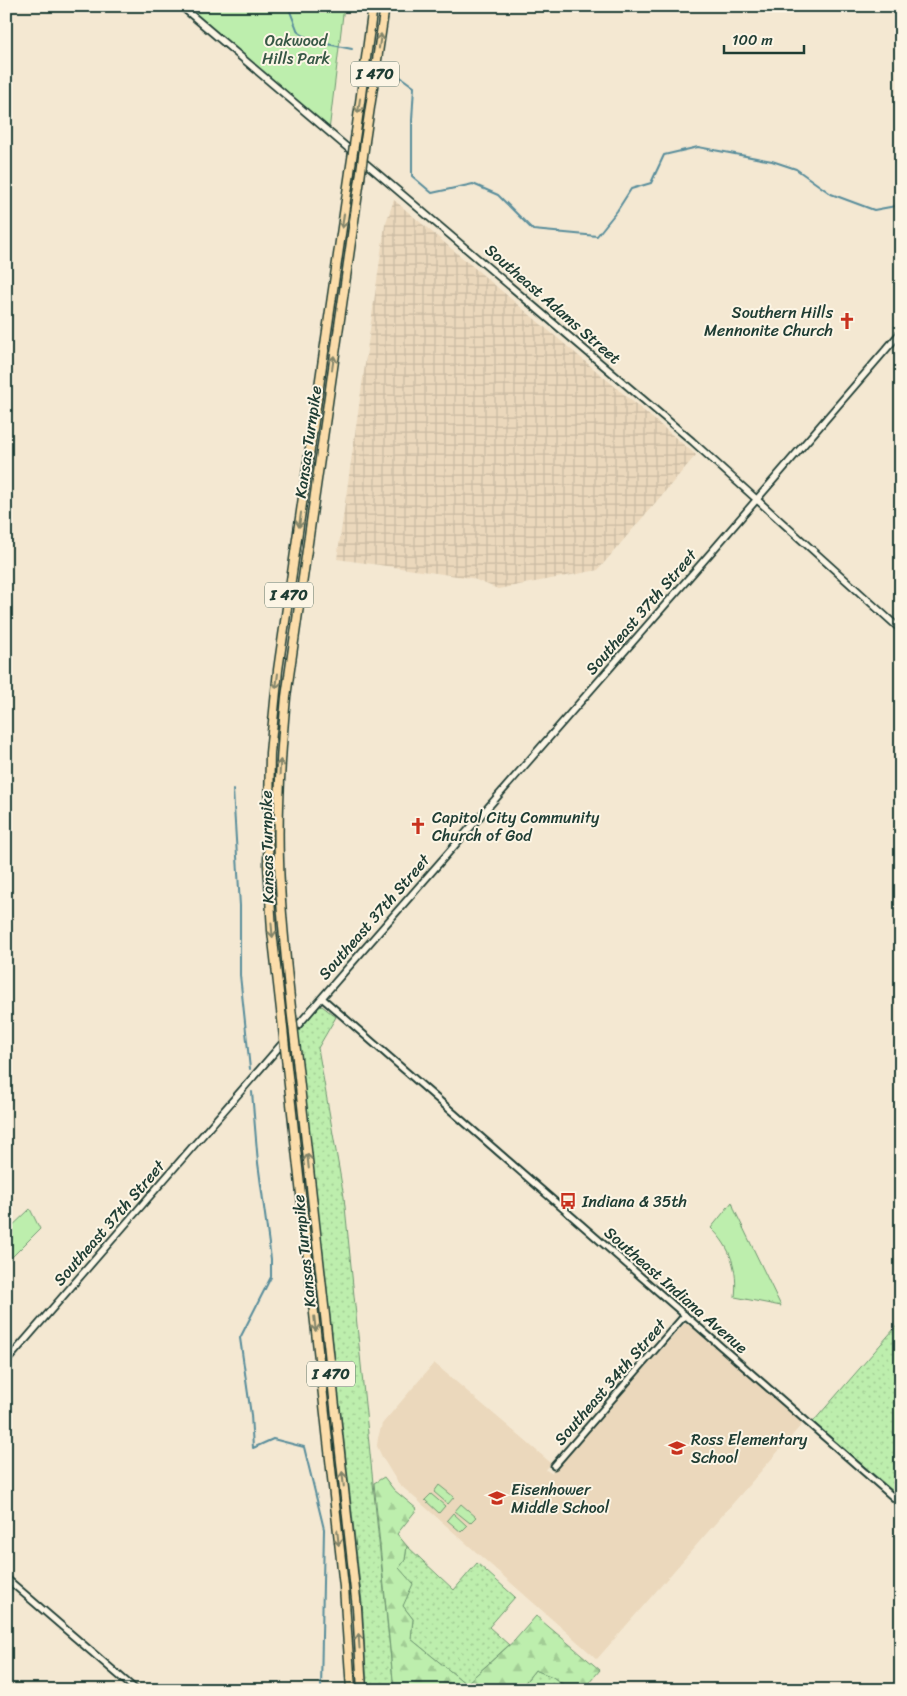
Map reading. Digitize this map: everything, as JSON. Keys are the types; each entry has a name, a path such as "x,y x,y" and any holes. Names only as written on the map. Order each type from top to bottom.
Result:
{"highway":[{"name":"Kansas Turnpike","path":"351,1690 344,1588 282,1019 269,882 267,825 270,754 278,670 374,6"},
{"name":"Kansas Turnpike","path":"362,1690 357,1608 291,1008 281,906 279,861 281,748 286,697 385,6"}],"main road":[{"name":"Southeast Adams Street","path":"181,6 692,441 901,630"},
{"name":"Southeast 37th Street","path":"6,1362 901,332"},
{"path":"6,1578 136,1690"}],"street":[{"name":"Southeast Indiana Avenue","path":"322,998 901,1504"},
{"name":"Southeast 34th Street","path":"554,1466 685,1315"}],"shaded area":[{"path":"394,200 696,455 598,570 498,589 471,578 337,559 385,225"},
{"path":"686,1322 803,1423 597,1659 398,1483 377,1446 378,1438 382,1424 434,1363 551,1463 546,1470 551,1473"}],"green space":[{"name":"Oakwood Hills Park","path":"181,6 344,6 329,131"},
{"path":"322,1006 336,1017 318,1048 344,1197 394,1690 367,1690 362,1602 298,1032 319,1007"},
{"path":"732,1202 781,1306 735,1297 736,1287 732,1260 724,1243 711,1228"},
{"path":"30,1209 40,1229 6,1263 6,1232"},
{"path":"901,1321 901,1498 813,1422"},
{"path":"384,1477 394,1490 417,1509 397,1534 407,1546 405,1560 399,1568 413,1584 403,1606 413,1619 411,1639 466,1684 515,1640 536,1616 600,1670 583,1690 562,1690 567,1687 553,1677 535,1670 519,1690 394,1690 374,1483"},
{"path":"439,1485 454,1497 448,1504 434,1492"},
{"path":"431,1494 445,1506 439,1513 425,1500"},
{"path":"461,1504 476,1517 470,1523 455,1511"},
{"path":"453,1513 467,1526 461,1532 447,1520"},
{"path":"407,1546 454,1590 477,1563 515,1597 489,1627 509,1645 466,1684 411,1639 413,1619 403,1606 399,1568 405,1560"},
{"path":"535,1670 553,1677 567,1688 562,1690 519,1690"}],"waterway":[{"path":"288,6 298,32 312,41 352,49"},
{"path":"391,70 414,87 412,176 432,193 473,184 498,195 533,230 597,236 617,211 631,189 651,183 664,155 698,147 772,161 796,169 831,194 874,210 901,205"},
{"path":"233,790 240,906 240,975 250,1069"},
{"path":"252,1092 258,1163 271,1259 271,1277 240,1338 251,1415 253,1448 273,1439 304,1447 324,1529 321,1690"}],"place":[{"name":"Southern Hills Mennonite Church","path":"847,321"},
{"name":"Capitol City Community Church of God","path":"418,826"},
{"name":"Indiana & 35th","path":"568,1201"},
{"name":"Ross Elementary School","path":"677,1448"},
{"name":"Eisenhower Middle School","path":"497,1498"}]}
